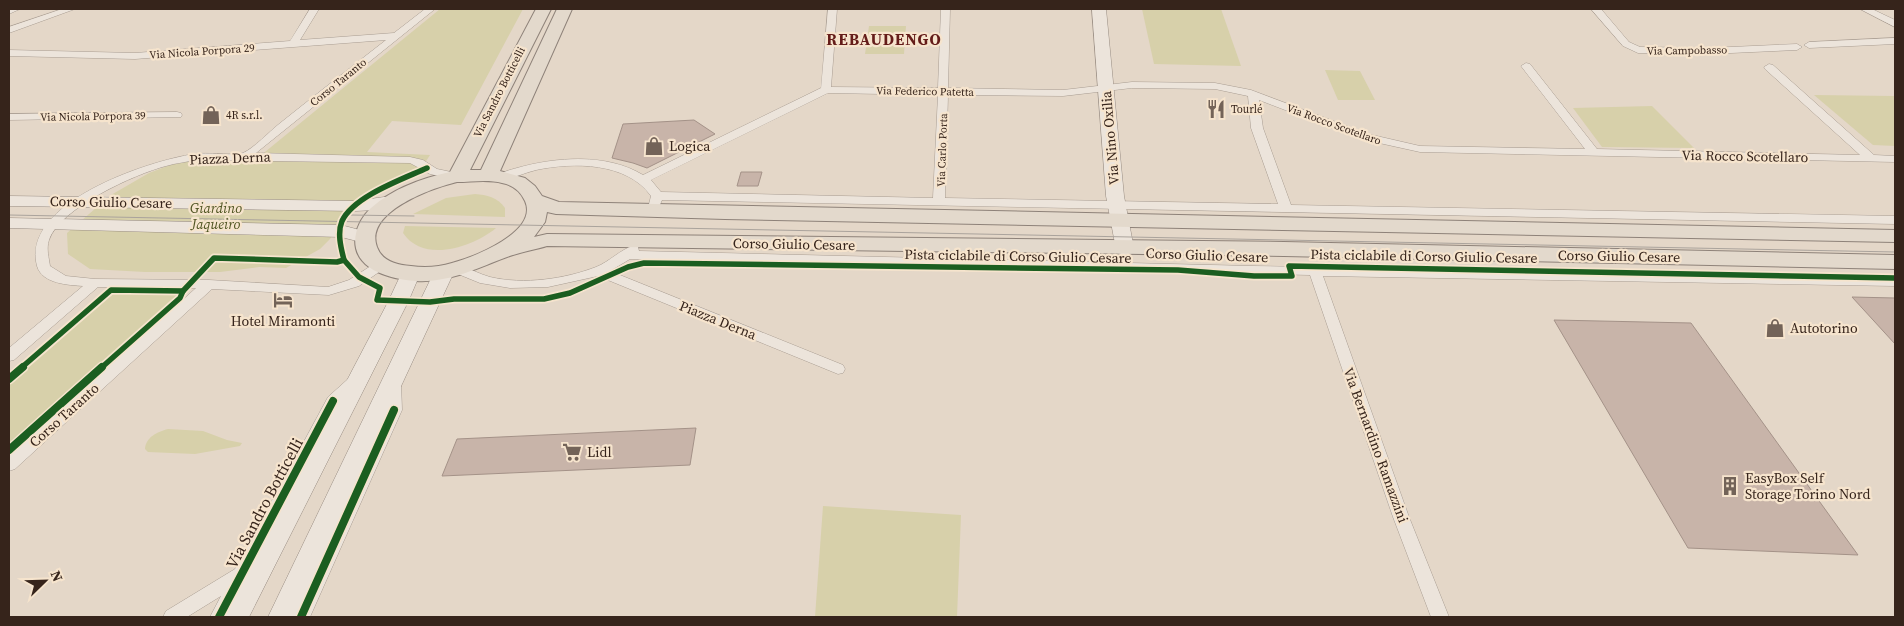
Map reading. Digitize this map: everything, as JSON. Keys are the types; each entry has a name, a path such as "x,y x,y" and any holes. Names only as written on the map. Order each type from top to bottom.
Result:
{"main road":[{"name":"Via Sandro Botticelli","path":"457,176 542,9"},
{"name":"Via Sandro Botticelli","path":"495,176 566,9"},
{"name":"Via Nino Oxilia","path":"1099,9 1118,213 1127,257"},
{"name":"Piazza Derna","path":"365,237 367,227 375,215 392,201 419,186 457,176 495,176 522,184 535,200"},
{"name":"Corso Giulio Cesare","path":"535,200 556,208 655,204 1118,213 1381,226 1895,236"},
{"path":"365,237 369,254 382,265 410,274 451,271 484,261 520,240 534,222 537,209 535,200"},
{"name":"Corso Giulio Cesare","path":"9,201 355,206 376,205 392,201"},
{"name":"Corso Giulio Cesare","path":"9,223 340,230 365,237"},
{"name":"Corso Giulio Cesare","path":"504,251 547,240 633,248 687,242 889,245 1127,257 1294,250 1895,262"},
{"path":"889,245 934,257 968,262"},
{"path":"281,617 394,379 451,271"},
{"name":"Via Sandro Botticelli","path":"236,617 398,302 410,274"}],"street":[{"path":"9,11 15,9"},
{"path":"9,30 70,9"},
{"path":"294,44 314,9"},
{"name":"Corso Taranto","path":"246,156 430,9"},
{"path":"655,204 652,186 644,179 826,90 832,9"},
{"name":"Via Carlo Porta","path":"939,202 946,9"},
{"name":"Via Campobasso","path":"1596,9 1626,44 1635,50 1709,51 1797,47"},
{"path":"1865,9 1894,23"},
{"name":"Via Nicola Porpora 29","path":"9,53 135,56 395,36"},
{"path":"1809,45 1895,41"},
{"path":"1526,66 1594,154"},
{"path":"1769,67 1870,158"},
{"name":"Via Rocco Scotellaro","path":"1106,88 1136,85 1230,88 1357,134 1396,145 1441,150 1895,159"},
{"name":"Via Federico Patetta","path":"826,90 1063,93 1106,88"},
{"path":"1253,95 1257,128 1286,209"},
{"name":"Via Nicola Porpora 39","path":"9,117 177,114"},
{"name":"Piazza Derna","path":"382,265 354,283 330,291 209,284 94,283 57,278 44,268 41,251 43,240 52,224 79,201 130,175 163,163 196,157 246,156 410,160 419,162 434,172 457,176"},
{"name":"Piazza Derna","path":"495,176 536,166 564,164 611,167 644,179"},
{"name":"Corso Giulio Cesare","path":"655,204 939,202 1118,213 1286,209 1895,220"},
{"name":"Corso Giulio Cesare","path":"1320,210 1381,226"},
{"path":"687,242 726,257"},
{"path":"451,271 490,281 517,284 568,280 598,271 633,248"},
{"name":"Corso Giulio Cesare","path":"633,248 726,257 968,262 1127,257 1314,271 1895,282"},
{"name":"Piazza Derna","path":"598,271 838,369"},
{"name":"Via Bernardino Ramazzini","path":"1314,271 1401,517 1440,617"},
{"path":"9,356 94,283"},
{"name":"Corso Taranto","path":"9,464 209,284"},
{"name":"Via Sandro Botticelli","path":"219,617 333,401 360,376"},
{"path":"301,617 358,494 394,410 394,379"},
{"path":"172,617 241,575"}],"green space":[{"name":"Giardino Jaqueiro","path":"440,9 523,9 461,125 392,121 367,152 430,155 421,169 355,200 330,239 320,249 286,268 259,267 220,272 145,272 90,269 68,254 67,233 111,195 149,173 178,162 260,156"},
{"path":"1142,9 1221,9 1241,66 1154,64"},
{"path":"869,26 906,26 904,54 865,54"},
{"path":"1325,70 1360,71 1375,100 1338,100"},
{"path":"1814,95 1894,96 1895,146 1873,145"},
{"path":"1652,106 1694,148 1602,147 1573,108"},
{"path":"475,194 488,196 499,201 505,208 505,217 413,214 446,198"},
{"path":"405,226 496,228 475,241 462,246 436,250 423,248 412,242 403,233"},
{"path":"107,293 179,295 9,448 9,379"},
{"path":"168,429 203,431 227,440 242,443 240,446 195,454 148,452 145,449 150,438 156,433"},
{"path":"823,506 961,515 957,617 815,617"}],"building":[{"name":"Logica","path":"694,120 715,134 647,168 612,158 623,124"},
{"path":"741,172 762,172 758,186 737,186"},
{"path":"1852,297 1895,298 1895,344"},
{"name":"EasyBox Self Storage Torino Nord","path":"1554,320 1691,323 1858,555 1688,548"},
{"name":"Lidl","path":"696,428 690,465 442,476 457,439"}],"tram line":[{"path":"9,215 1895,252"},
{"path":"349,215 414,216"}],"cycle path":[{"path":"344,260 340,230 342,221 347,213 367,197 427,168"},
{"name":"Pista ciclabile di Corso Giulio Cesare","path":"9,450 180,298 183,291 214,258 337,262 344,260 359,277 380,288 377,300 430,302 454,299 544,299 570,293 628,267 644,263 1178,270 1254,276 1292,276 1289,266 1895,278"},
{"path":"9,379 111,290 183,291"},
{"path":"219,617 333,401"},
{"path":"301,617 394,410"}],"place":[{"name":"Tourlé","path":"1216,109"},
{"name":"4R s.r.l.","path":"211,115"},
{"name":"Logica","path":"654,146"},
{"name":"Hotel Miramonti","path":"283,300"},
{"name":"Autotorino","path":"1775,328"},
{"name":"Lidl","path":"572,452"},
{"name":"EasyBox Self Storage Torino Nord","path":"1730,486"}],"district":[{"name":"REBAUDENGO","path":"884,39"}]}
